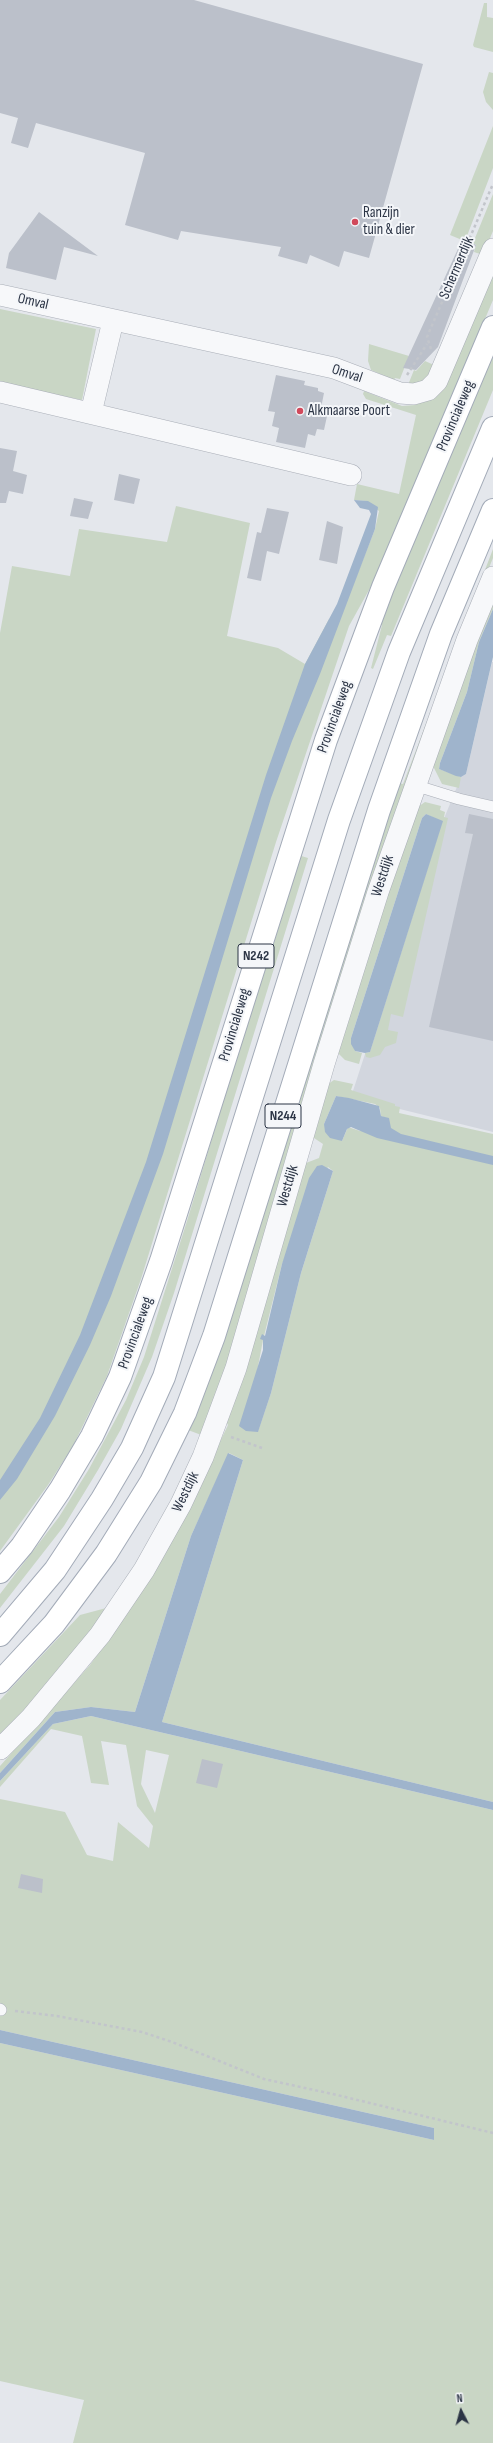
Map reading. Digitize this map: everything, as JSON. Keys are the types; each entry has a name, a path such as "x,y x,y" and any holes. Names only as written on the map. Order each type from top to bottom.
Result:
{"main road":[{"name":"Provincialeweg","path":"0,1572 22,1546 60,1490 92,1436 120,1377 161,1261 278,887 326,740 392,567 493,327"},
{"name":"N242","path":"0,1635 55,1570 110,1488 148,1415 164,1377 339,820 399,652 493,428"},
{"name":"Westdijk","path":"0,1682 54,1624 106,1554 150,1482 185,1413 214,1336 379,810 441,634 493,510"}],"street":[{"name":"Omval","path":"0,295 113,321 338,369 400,393 421,392 433,386 437,381 493,249"},
{"path":"91,413 113,321"},
{"path":"0,392 350,475"},
{"name":"Westdijk","path":"0,1749 79,1663 144,1570 181,1504 213,1431 236,1368 324,1064 414,785 467,640 493,577"}],"lane":[{"path":"414,785 459,800 493,807"}],"path":[{"name":"Schermerdijk","path":"427,344 427,337 493,185"},
{"path":"410,368 427,344 432,351"},
{"path":"213,1431 262,1448"},
{"path":"1,2010 64,2017 142,2032 172,2042 264,2079 493,2133"}],"shaded area":[{"path":"492,662 493,1132 351,1097 365,1054 370,1052 443,821 461,777 466,774"}],"green space":[{"path":"484,3 487,3 487,17 493,18 493,52 474,47 473,45"},
{"path":"489,72 493,73 493,110 486,102 483,92"},
{"path":"493,126 493,168 467,236 465,240 462,240 450,235"},
{"path":"493,194 493,231 483,255 474,252 476,245 473,243"},
{"path":"493,272 493,300 374,581 349,626 276,842 141,1279 107,1376 73,1446 48,1485 0,1551 0,633 12,566 70,576 79,529 167,542 176,506 250,523 227,636 278,648 305,664 329,619 338,623 375,529 379,511 366,501 354,500 357,484 399,494 416,415 366,399 363,394 364,391 402,406 415,405 434,397"},
{"path":"0,309 96,329 82,400 0,383"},
{"path":"369,344 409,356 400,379 395,378 394,380 371,370 368,361"},
{"path":"493,354 493,390 391,636 387,635 373,669 371,668 382,625 380,624 409,550"},
{"path":"425,361 434,365 432,373 422,383 408,385 414,370 416,371"},
{"path":"493,549 493,558 471,612 204,1436 188,1430 399,783 403,784"},
{"path":"493,589 493,609 479,642 467,692 440,763 439,769 461,777 459,788 442,784 433,766"},
{"path":"425,802 441,806 440,810 445,812 444,817 448,818 403,1017 391,1014 388,1030 398,1032 396,1043 385,1047 380,1055 370,1058 366,1057 365,1053 370,1052 442,822 426,814 422,818 351,1038 355,1051 362,1053 359,1064 345,1060 338,1053 415,809"},
{"path":"298,855 308,858 174,1293 152,1357 121,1429 98,1470 64,1526 0,1608 0,1594 59,1517 89,1469 126,1400 144,1357 187,1221"},
{"path":"334,1080 353,1084 351,1090 395,1104 395,1106 400,1107 399,1113 493,1134 493,1802 162,1722 243,1460 229,1453 191,1536 135,1712 91,1707 55,1712 0,1773 0,1766 90,1665 129,1610 153,1573 228,1425 224,1419 306,1163 319,1158 323,1144 311,1136 328,1084","holes":["336,1096 375,1104 380,1108 381,1116 386,1118 360,1131 348,1127 342,1141 324,1124","328,1167 333,1171 301,1273 271,1393 258,1431 246,1430 263,1340 282,1264"]},
{"path":"110,1607 36,1702 0,1737 0,1700 80,1615"},
{"path":"91,1716 493,1810 493,2443 73,2443 84,2400 0,2381 0,2043 434,2140 434,2128 0,2030 0,1799 65,1812 87,1855 113,1861 118,1822 149,1848 153,1826 137,1806 126,1745 101,1741 109,1785 91,1783 82,1736 51,1729 0,1787 0,1781 53,1724","holes":["146,1750 169,1755 155,1813 141,1784"]}],"water":[{"path":"354,500 368,501 378,507 375,529 271,798 163,1154 111,1296 90,1345 55,1416 17,1479 0,1500 0,1480 40,1418 80,1335 146,1162 266,775 305,664 337,604 371,514 369,510 360,508"},
{"path":"493,609 493,657 466,774 461,777 456,776 439,769 440,763 467,692 479,642"},
{"path":"426,814 443,821 370,1052 365,1053 355,1051 351,1044 351,1038 422,818"},
{"path":"336,1096 379,1106 381,1116 389,1118 391,1128 401,1134 493,1156 493,1165 377,1138 351,1127 347,1129 342,1141 330,1138 325,1132 324,1124"},
{"path":"322,1165 333,1171 301,1273 271,1393 258,1432 246,1431 239,1426 263,1350 263,1340 260,1339 262,1334 265,1336 282,1264 309,1178 317,1166"},
{"path":"228,1453 243,1460 162,1722 493,1802 493,1810 91,1716 53,1724 0,1781 0,1773 55,1712 91,1707 135,1712 191,1536"},
{"path":"0,2030 434,2128 434,2140 0,2043"}],"building":[{"path":"0,0 194,0 423,64 369,258 344,251 339,267 310,255 307,264 278,256 281,247 181,231 178,240 125,225 145,153 36,123 28,148 11,143 18,118 0,113"},
{"path":"39,212 98,256 64,247 56,280 6,268 9,253"},
{"path":"463,238 476,245 438,347 416,370 403,368"},
{"name":"Alkmaarse Poort","path":"276,375 305,381 304,385 318,388 318,391 324,393 321,408 329,407 324,430 317,429 315,436 308,434 305,448 276,442 279,428 272,426 275,412 268,411"},
{"path":"0,448 17,451 13,471 27,475 23,494 9,491 6,503 0,503"},
{"path":"119,474 140,479 134,504 114,500"},
{"path":"74,498 93,502 88,519 70,516"},
{"path":"267,508 289,512 279,554 267,551 261,581 247,578 257,532 261,533"},
{"path":"327,521 343,527 337,564 319,560"},
{"path":"469,814 493,819 493,1041 429,1027 473,834 465,833"},
{"path":"202,1759 223,1764 217,1788 196,1783"},
{"path":"21,1874 43,1879 42,1893 18,1888"}],"place":[{"name":"Ranzijn tuin & dier","path":"355,222"},
{"name":"Alkmaarse Poort","path":"300,411"}]}
